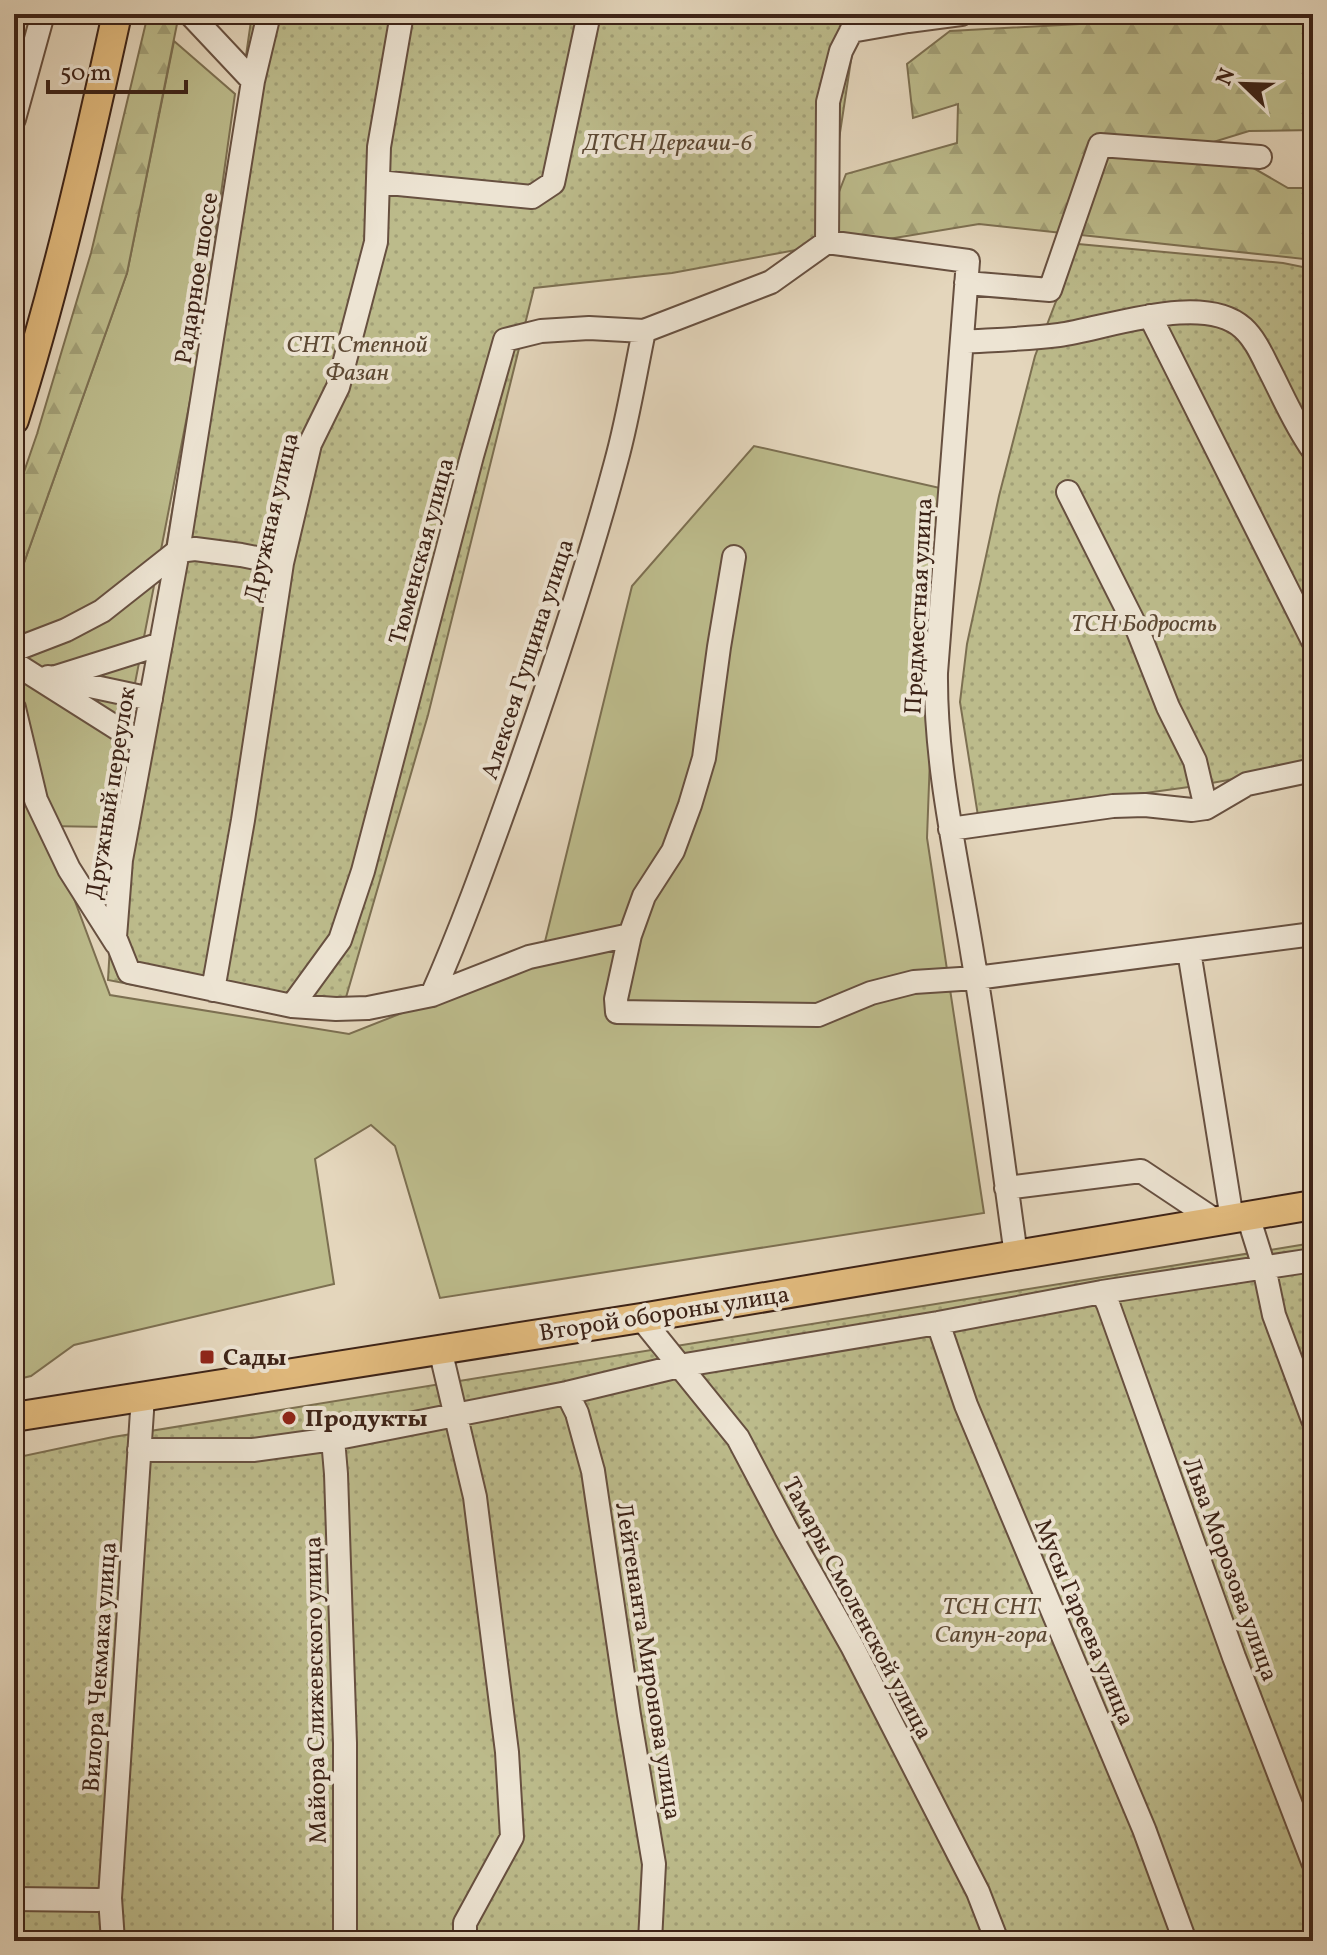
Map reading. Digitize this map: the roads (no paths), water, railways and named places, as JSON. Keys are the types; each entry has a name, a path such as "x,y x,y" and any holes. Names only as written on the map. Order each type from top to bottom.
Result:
{"main road":[{"path":"14,420 38,343 77,190 117,14"},
{"name":"Второй обороны улица","path":"14,1417 641,1318 1313,1205"}],"street":[{"path":"14,119 43,14"},
{"path":"190,14 253,81"},
{"name":"Радарное шоссе","path":"178,551 253,81 269,14"},
{"name":"Дружная улица","path":"213,990 243,820 282,563 310,444 338,387 376,242 379,147 402,14"},
{"path":"378,182 532,197 553,183 589,14"},
{"path":"827,242 828,102 841,51 855,23 908,21 961,14"},
{"path":"644,331 771,282 827,242 1050,290 1100,145 1260,157"},
{"name":"Предместная улица","path":"967,272 936,673 937,733 1016,1255"},
{"path":"962,342 1056,335 1178,312 1208,312 1229,318 1244,328 1257,345 1313,450"},
{"path":"1150,316 1313,641"},
{"name":"Тюменская улица","path":"292,1006 340,940 363,871 505,340 541,331 589,328 644,331"},
{"name":"Алексея Гущина улица","path":"432,995 489,854 581,580 617,459 644,331"},
{"path":"1068,492 1138,631 1168,707 1195,761 1206,808"},
{"path":"14,650 66,630 102,611 178,551 195,549 282,563"},
{"name":"Дружный переулок","path":"122,953 115,937 121,860 178,551"},
{"path":"734,557 704,758 673,851 644,896 630,935 616,999 617,1012 818,1015 871,993 914,982 976,978 1313,934"},
{"path":"32,672 161,644"},
{"path":"32,672 151,699"},
{"path":"32,672 142,744"},
{"path":"14,708 36,800 69,869 122,953 129,972 292,1006 368,1008 432,995 529,957 630,935"},
{"path":"950,829 1113,806 1206,808 1247,784 1313,770"},
{"path":"1189,951 1232,1219 1264,1267 1274,1315 1313,1420"},
{"path":"1006,1188 1141,1171 1232,1219"},
{"path":"139,1450 253,1450 333,1439 567,1393 679,1366 1102,1292 1313,1260"},
{"name":"Льва Морозова улица","path":"1102,1292 1234,1657 1313,1862"},
{"name":"Тамары Смоленской улица","path":"641,1318 738,1438 852,1646 978,1892 997,1941"},
{"name":"Мусы Гареева улица","path":"938,1323 966,1405 1144,1829 1185,1941"},
{"path":"440,1349 475,1497 507,1752 512,1837 465,1923 465,1941"},
{"name":"Лейтенанта Миронова улица","path":"567,1393 577,1413 593,1471 654,1864 650,1941"},
{"name":"Вилора Чекмака улица","path":"113,1941 110,1898 143,1396"},
{"name":"Майора Слижевского улица","path":"333,1439 345,1743 345,1941"},
{"path":"14,1899 110,1898"}],"place":[{"name":"Сады","path":"207,1357"},
{"name":"Продукты","path":"289,1418"}],"park label":[{"name":"ДТСН Дергачи-6","path":"668,142"},
{"name":"СНТ Степной Фазан","path":"357,358"},
{"name":"ТСН Бодрость","path":"1144,623"},
{"name":"ТСН СНТ Сапун-гора","path":"991,1620"}]}
